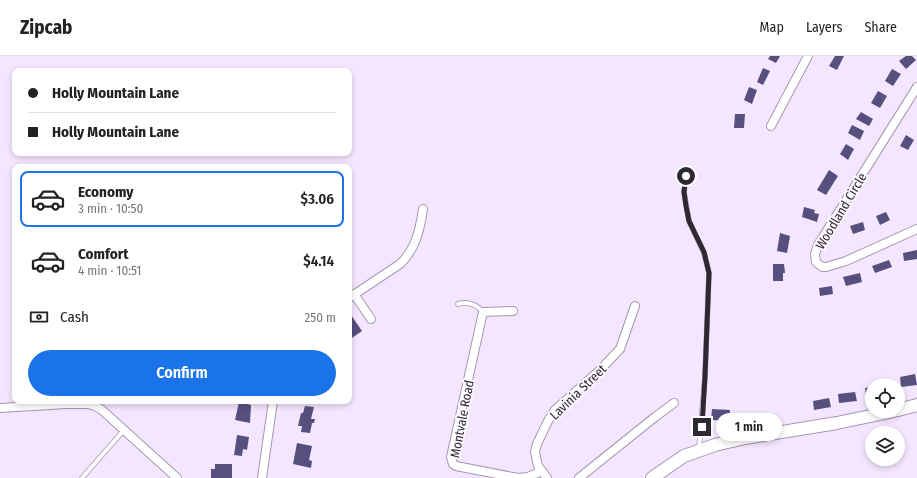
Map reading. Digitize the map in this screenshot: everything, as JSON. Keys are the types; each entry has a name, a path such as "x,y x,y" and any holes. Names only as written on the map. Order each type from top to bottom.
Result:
{"main road":[{"path":"905,409 917,406"},
{"path":"652,478 684,456 715,445 745,438 865,417"}],"street":[{"path":"771,126 808,56"},
{"name":"Woodland Circle","path":"917,87 818,245 815,254 816,262 818,265 826,267 846,261 917,229"},
{"path":"352,295 406,259 414,247 420,229 423,208"},
{"path":"352,297 371,319"},
{"name":"Lavinia Street","path":"545,475 538,466 535,452 537,444 548,421 555,410 599,371 620,349 635,306"},
{"path":"483,312 513,311"},
{"name":"Montvale Road","path":"483,312 451,457 453,464 462,468 518,478 545,475"},
{"path":"0,408 88,404 102,410 177,478"},
{"path":"262,478 274,404"},
{"path":"580,478 655,417 674,404"}],"lane":[{"path":"686,176 684,192 689,221 704,252 709,273 705,376 700,450"},
{"path":"458,304 469,302 483,312"},
{"path":"82,478 124,430"}],"building":[{"path":"770,56 780,56 776,63 768,59"},
{"path":"835,56 844,56 837,70 829,66"},
{"path":"906,56 912,56 916,60 906,69 899,61"},
{"path":"763,68 770,71 763,85 757,82"},
{"path":"892,69 901,74 893,86 885,81"},
{"path":"749,87 757,90 752,104 744,100"},
{"path":"878,91 887,96 880,108 871,103"},
{"path":"861,112 873,119 869,126 856,119"},
{"path":"735,114 745,114 744,128 734,128"},
{"path":"852,125 864,131 860,140 848,133"},
{"path":"906,135 914,140 908,150 900,146"},
{"path":"846,144 854,149 848,160 840,154"},
{"path":"829,170 838,176 826,195 817,190"},
{"path":"804,207 815,210 814,213 819,214 817,222 802,217"},
{"path":"886,212 890,220 880,225 876,216"},
{"path":"863,222 865,230 853,234 850,226"},
{"path":"780,233 790,236 787,253 777,251"},
{"path":"917,250 917,259 904,261 903,253"},
{"path":"889,260 892,267 875,273 872,266"},
{"path":"773,264 784,264 785,273 783,273 783,281 773,281"},
{"path":"860,273 862,282 846,286 843,277"},
{"path":"832,286 833,294 820,296 819,288"},
{"path":"352,316 362,331 352,338"},
{"path":"915,374 917,385 905,386 905,378 900,377"},
{"path":"855,392 857,401 839,403 838,394"},
{"path":"829,398 831,407 814,410 813,401"},
{"path":"239,404 251,405 250,423 235,420"},
{"path":"305,406 314,407 311,419 315,419 314,423 312,423 310,433 301,432 302,426 298,426 301,413 303,413"},
{"path":"712,409 730,410 729,421 711,420"},
{"path":"237,435 249,437 247,450 243,449 242,456 234,455"},
{"path":"297,443 312,446 309,460 312,461 311,468 293,464"},
{"path":"215,464 232,464 232,478 211,478 211,469 215,469"}],"route":[{"path":"686,176 684,192 689,221 703,249 709,273 702,427"}]}
